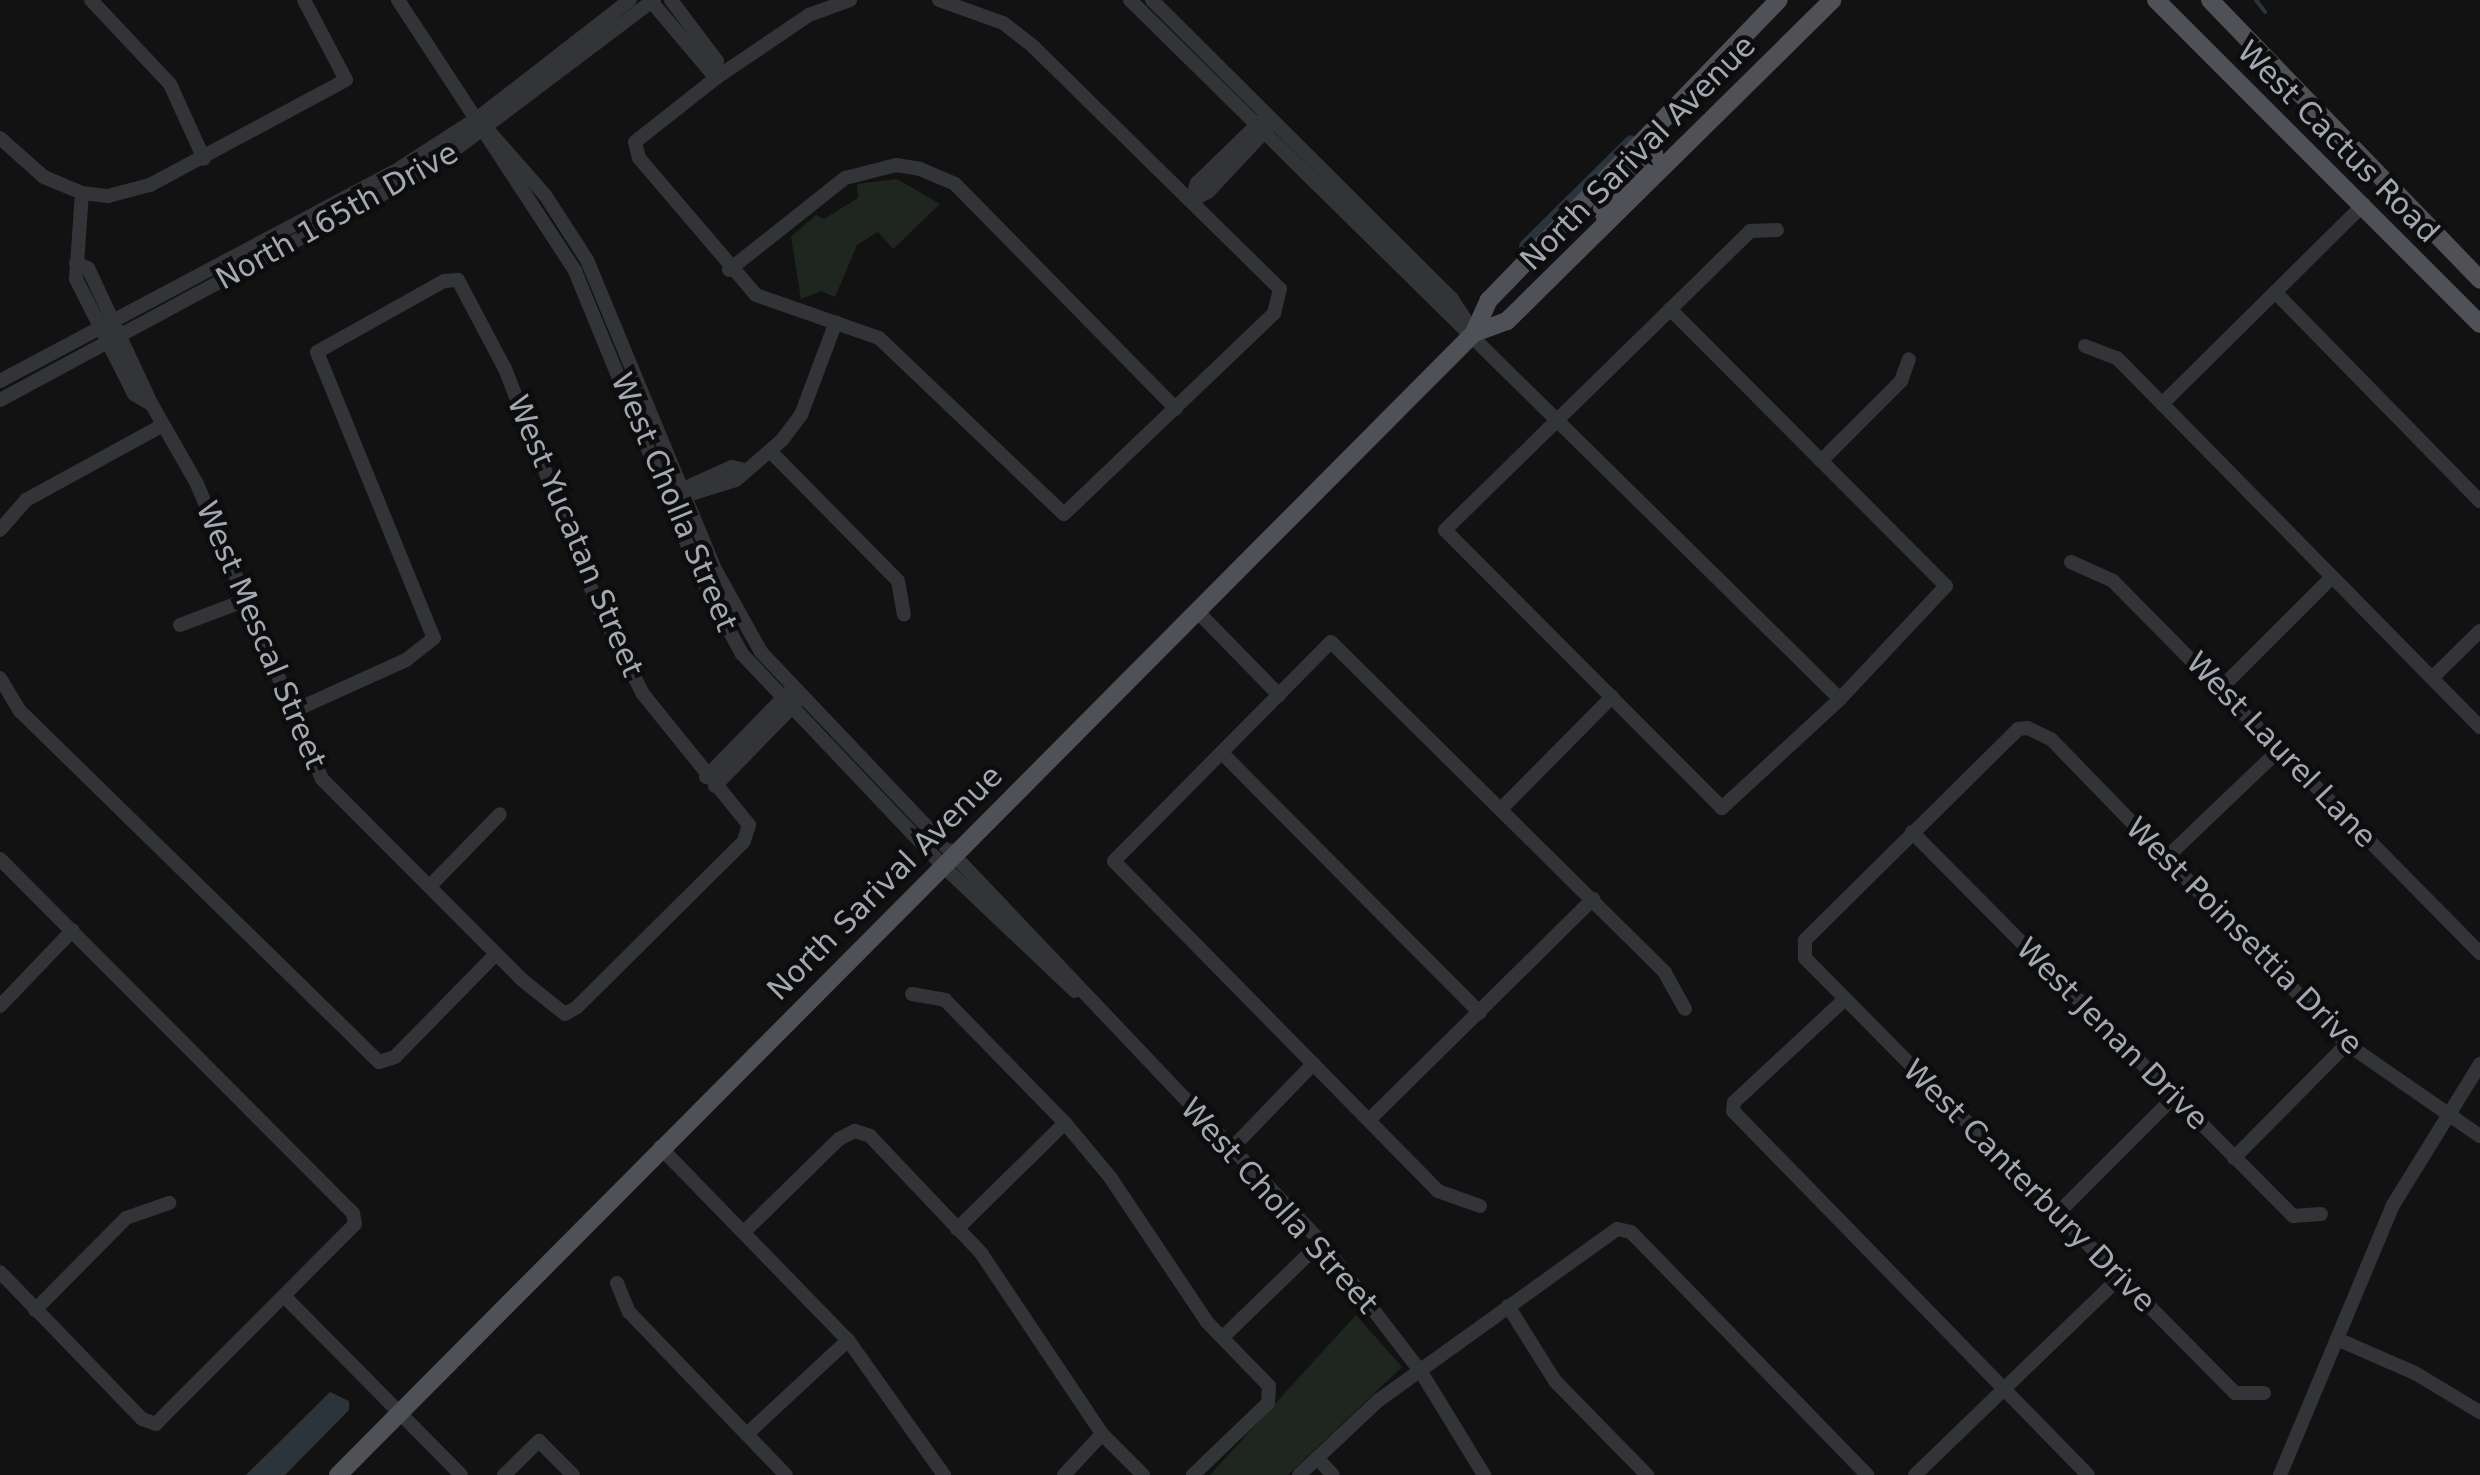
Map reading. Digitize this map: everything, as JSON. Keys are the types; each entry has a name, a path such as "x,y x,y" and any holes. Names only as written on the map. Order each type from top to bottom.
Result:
{"main road":[{"name":"North Sarival Avenue","path":"338,1475 1474,333 1489,300 1779,0"},
{"name":"North Sarival Avenue","path":"1474,333 1507,320 1832,0"},
{"name":"West Cactus Road","path":"2156,0 2480,324"},
{"name":"West Cactus Road","path":"2210,0 2480,280"},
{"path":"1607,222 1602,209 1654,154 1646,138"}],"street":[{"path":"91,0 170,84 204,159"},
{"path":"0,138 44,178 82,193 108,196 150,185 346,80 304,0"},
{"name":"West Cholla Street","path":"398,0 483,124 492,152 576,271 678,498 739,621 790,700 948,859 1045,969 1088,1001 1320,1242 1421,1372 1484,1475"},
{"name":"North 165th Drive","path":"483,124 630,0"},
{"path":"671,0 718,62 716,78"},
{"path":"850,0 809,15 716,78 635,142 639,158 729,270 756,295 836,322 897,351 1064,514 1176,409 1280,302 1280,289 1034,47 1003,23 939,0"},
{"path":"1130,0 1474,333 1840,699"},
{"path":"1152,0 1452,299 1474,333"},
{"path":"652,1 716,78"},
{"name":"North 165th Drive","path":"0,381 111,333 381,196 652,1"},
{"path":"1192,200 1197,183 1270,119"},
{"path":"729,270 846,178 896,165 955,184 1176,409"},
{"name":"West Mescal Street","path":"82,193 76,263 88,268 134,394 152,405 197,484 322,779 496,954 565,1014"},
{"path":"2162,404 2364,204"},
{"path":"1670,309 1946,586 1840,699 1722,808 1445,530 1560,418 1670,309 1750,231 1777,230"},
{"name":"West Yucatan Street","path":"293,711 406,660 434,638 318,352 444,281 458,280 505,369 598,606 652,711 750,825 744,840 565,1014"},
{"path":"2275,292 2480,502"},
{"path":"678,498 692,485 732,467 744,470 770,452 800,415 836,322"},
{"name":"North 165th Drive","path":"0,400 111,333"},
{"path":"2085,346 2117,358 2480,728"},
{"path":"1821,461 1901,381 1909,359"},
{"path":"0,530 26,500 163,425"},
{"path":"770,452 898,582 904,614"},
{"name":"West Laurel Lane","path":"2071,562 2113,581 2480,953"},
{"path":"2221,688 2332,577"},
{"path":"180,625 246,600"},
{"path":"1196,610 1280,694"},
{"path":"2432,678 2480,631"},
{"path":"1480,1206 1438,1191 1114,861 1332,642 1665,974 1684,1009"},
{"path":"0,678 20,711 379,1062 395,1057 496,954"},
{"path":"1501,809 1612,696"},
{"path":"711,781 790,700"},
{"name":"West Poinsettia Drive","path":"1912,832 2018,728 2051,739 2347,1044 2480,1136"},
{"path":"2166,858 2280,749"},
{"path":"1222,752 1480,1013"},
{"path":"430,886 500,814"},
{"name":"West Canterbury Drive","path":"1912,832 1805,940 1805,958 2235,1392 2264,1393"},
{"name":"West Jenan Drive","path":"1912,832 2293,1216 2320,1214"},
{"path":"0,859 353,1214 355,1224 287,1299 156,1424 142,1419 0,1272"},
{"path":"1369,1120 1593,899"},
{"path":"0,1006 72,930"},
{"path":"912,994 945,1000 1065,1123 1223,1337 1268,1386 1268,1403 1194,1475"},
{"path":"1845,999 1734,1102 1733,1111 2088,1475"},
{"path":"2234,1158 2347,1044"},
{"path":"1232,1148 1314,1064"},
{"path":"2280,1475 2393,1206 2445,1114 2480,1064"},
{"path":"2056,1214 2174,1097"},
{"path":"957,1228 1065,1123"},
{"path":"744,1232 855,1131 870,1136 957,1228 1102,1434 1143,1475"},
{"path":"660,1148 848,1340 944,1475"},
{"path":"36,1310 126,1218 169,1204"},
{"path":"1299,1475 1379,1400 1617,1229 1631,1232 1868,1475"},
{"path":"1223,1337 1320,1242"},
{"path":"1916,1475 2119,1278"},
{"path":"617,1282 629,1312 786,1475"},
{"path":"287,1299 461,1475"},
{"path":"1508,1306 1555,1382 1647,1475"},
{"path":"746,1434 848,1340"},
{"path":"2338,1340 2415,1373 2480,1412"},
{"path":"1064,1475 1102,1434"},
{"path":"504,1475 538,1440 573,1475"},
{"path":"1317,1458 1333,1475"}],"shaded area":[{"path":"897,179 940,204 893,249 878,232 857,245 835,297 821,291 801,299 791,237 816,215 824,219 858,198 857,184"},
{"path":"1356,1315 1402,1367 1288,1475 1210,1475"},
{"path":"330,1392 349,1401 349,1410 285,1475 246,1475"}],"waterway":[{"path":"2256,0 2265,12"},
{"path":"1525,246 1631,141"}]}
